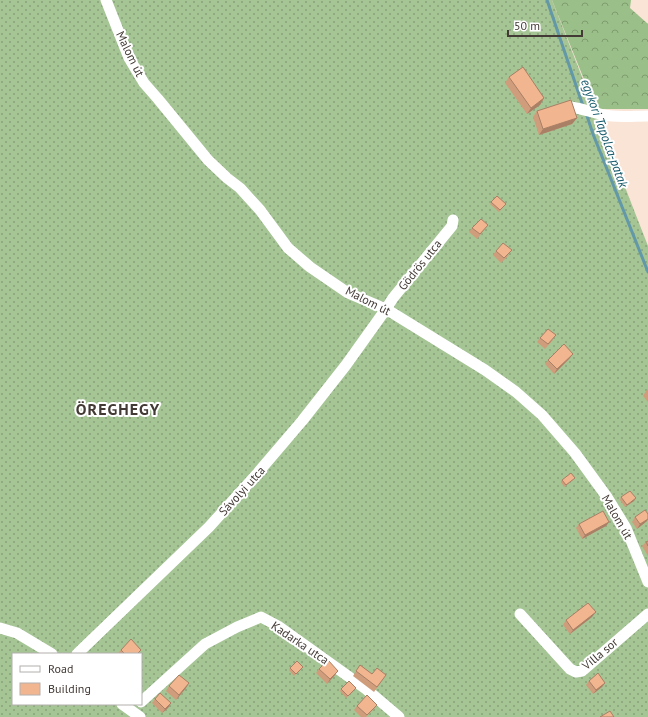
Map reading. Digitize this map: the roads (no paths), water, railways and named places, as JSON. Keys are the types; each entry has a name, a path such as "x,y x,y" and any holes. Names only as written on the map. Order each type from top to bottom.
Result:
{"street":[{"name":"Malom út","path":"106,0 129,58 144,83 208,160 240,188 260,210 288,248 310,267 348,292 386,309 485,370 516,392 542,415 575,453 607,497 626,528 648,582"},
{"path":"582,109 613,116 648,116"},
{"name":"Gödrös utca","path":"386,309 393,298 452,226 453,220"},
{"name":"Sávolyi utca","path":"78,653 209,527 246,487 302,421 386,309"},
{"name":"Villa sor","path":"520,614 570,668 576,672 582,671 648,614"},
{"name":"Kadarka utca","path":"138,709 204,644 237,627 261,617 278,626 366,689 399,717"},
{"path":"0,622 4,629 17,633 50,653"},
{"path":"125,705 138,709"}],"waterway":[{"name":"egykori Tapolca-patak","path":"547,0 583,106"},
{"name":"egykori Tapolca-patak","path":"586,113 648,272"}],"district":[{"name":"ÖREGHEGY","path":"118,409"}]}
